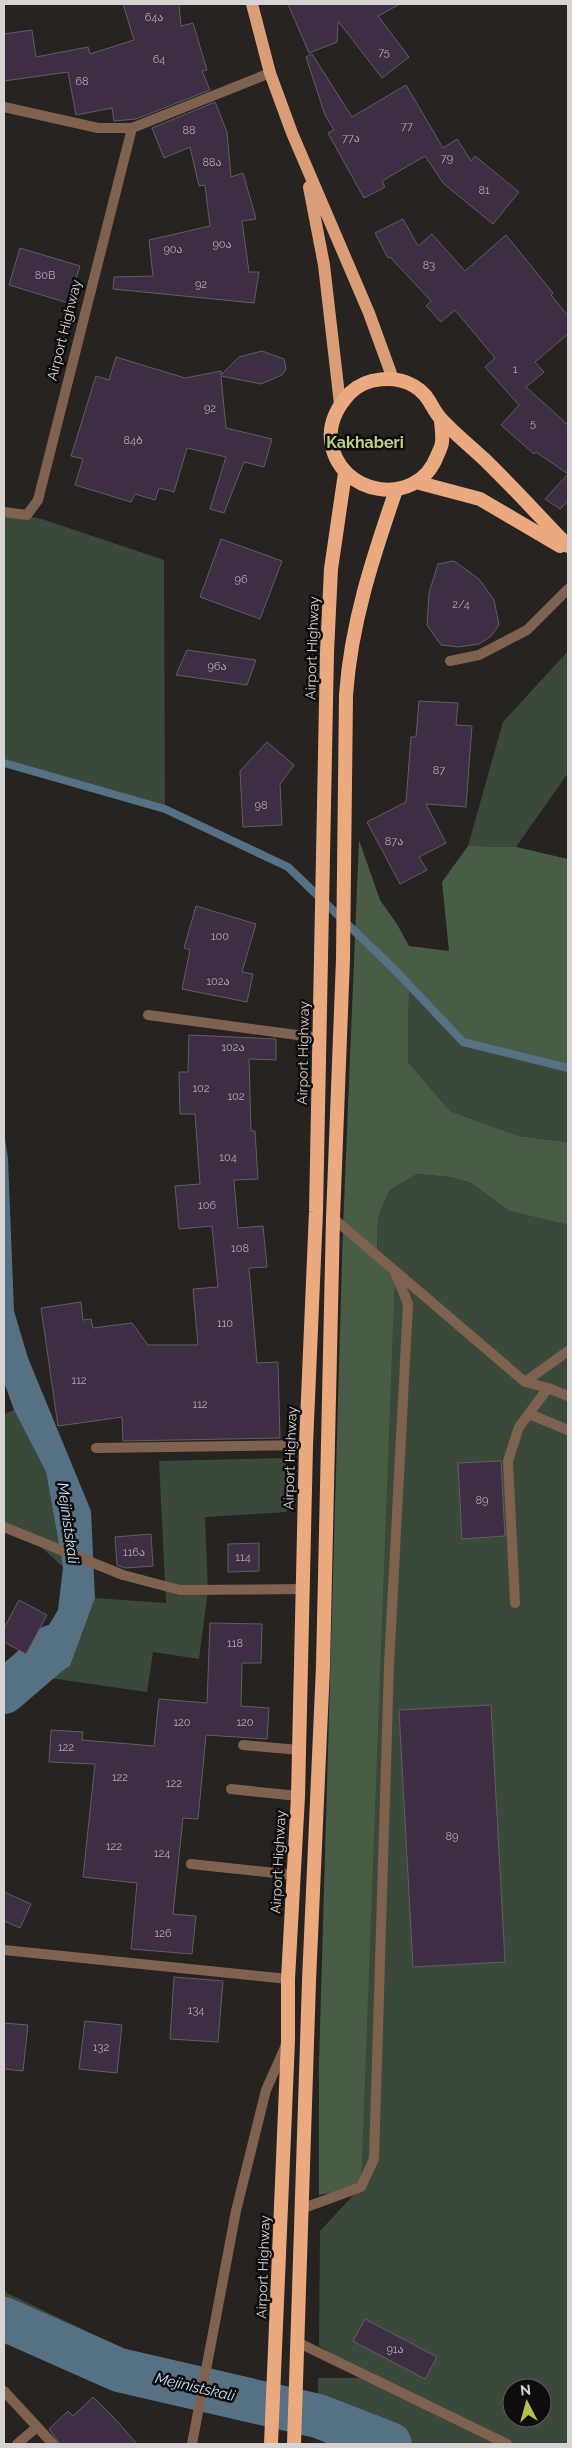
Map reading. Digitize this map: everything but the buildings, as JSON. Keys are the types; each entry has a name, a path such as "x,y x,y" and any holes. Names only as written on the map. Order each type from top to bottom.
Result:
{"highway":[{"path":"441,419 442,443 434,466 416,482 396,490 378,490 360,484 345,473 335,458 330,440 332,421 340,404 354,390 372,381 393,379 414,386 430,400 441,419 485,460 568,546"},
{"name":"Airport Highway","path":"271,2444 288,2040 288,1978 300,1750 306,1445 316,1212 322,866 331,569 345,473"},
{"path":"416,482 480,498 568,550"},
{"path":"294,2444 301,2209 323,1666 333,1218 343,959 346,694 349,656 370,566 396,490"}],"main road":[{"path":"252,4 270,73 304,162 369,313 393,379"},
{"path":"304,162 324,265 340,404"}],"street":[{"path":"4,107 98,128 132,128 270,73"},
{"name":"Airport Highway","path":"4,512 28,515 38,500 132,128"},
{"path":"450,661 479,655 527,630 568,589"},
{"path":"148,1015 320,1038"},
{"path":"333,1218 525,1382 568,1396"},
{"path":"301,2209 361,2187 374,2160 389,1665 408,1304 395,1272"},
{"path":"525,1382 568,1351"},
{"path":"515,1603 508,1461 519,1427 548,1388"},
{"path":"529,1414 568,1430"},
{"path":"96,1448 306,1445"},
{"path":"4,1527 124,1575 180,1590 304,1589"},
{"path":"243,1745 300,1750"},
{"path":"231,1789 298,1796"},
{"path":"191,1864 294,1874"},
{"path":"4,1950 288,1978"},
{"path":"192,2444 236,2211 266,2090 288,2040"},
{"path":"297,2342 507,2444"},
{"path":"4,2391 53,2444"},
{"path":"17,2444 37,2427"}],"green space":[{"path":"4,512 42,519 164,560 165,809 4,763"},
{"path":"568,651 568,773 516,847 468,846 503,722"},
{"path":"359,840 380,900 397,924 409,946 449,951 442,882 468,846 516,847 568,859 568,1068 463,1042 409,986 408,1062 450,1111 519,1136 568,1142 568,1225 509,1211 471,1183 450,1177 417,1174 390,1190 378,1217 377,1256 395,1272 361,2187 319,2195 319,2063 343,1227"},
{"path":"409,985 463,1042 568,1068 568,1142 519,1136 450,1111 408,1062"},
{"path":"417,1174 450,1177 471,1183 509,1211 568,1225 568,2444 390,2444 318,2416 318,2378 373,2378 319,2346 320,2231 361,2187 378,1217 390,1190"},
{"path":"14,1410 46,1472 63,1567 30,1537 4,1527 4,1414"},
{"path":"287,1458 287,1512 205,1517 208,1590 199,1659 153,1652 147,1692 50,1678 70,1666 95,1598 166,1603 159,1461"},
{"path":"4,1675 13,1701 4,1706"},
{"path":"4,2289 7,2293 145,2359 178,2384 119,2370 4,2319"}],"water":[{"path":"4,1132 8,1159 14,1311 28,1358 91,1511 95,1598 70,1666 13,1701 4,1675 32,1653 58,1610 63,1567 46,1472 14,1410 4,1382"}],"waterway":[{"path":"4,763 165,809 288,867 396,971 463,1042 568,1068"},
{"name":"Mejinistskali","path":"4,1692 47,1655 52,1647"},
{"name":"Mejinistskali","path":"4,2319 119,2370 318,2416 390,2444"}],"district":[{"name":"Kakhaberi","path":"365,442"}]}
